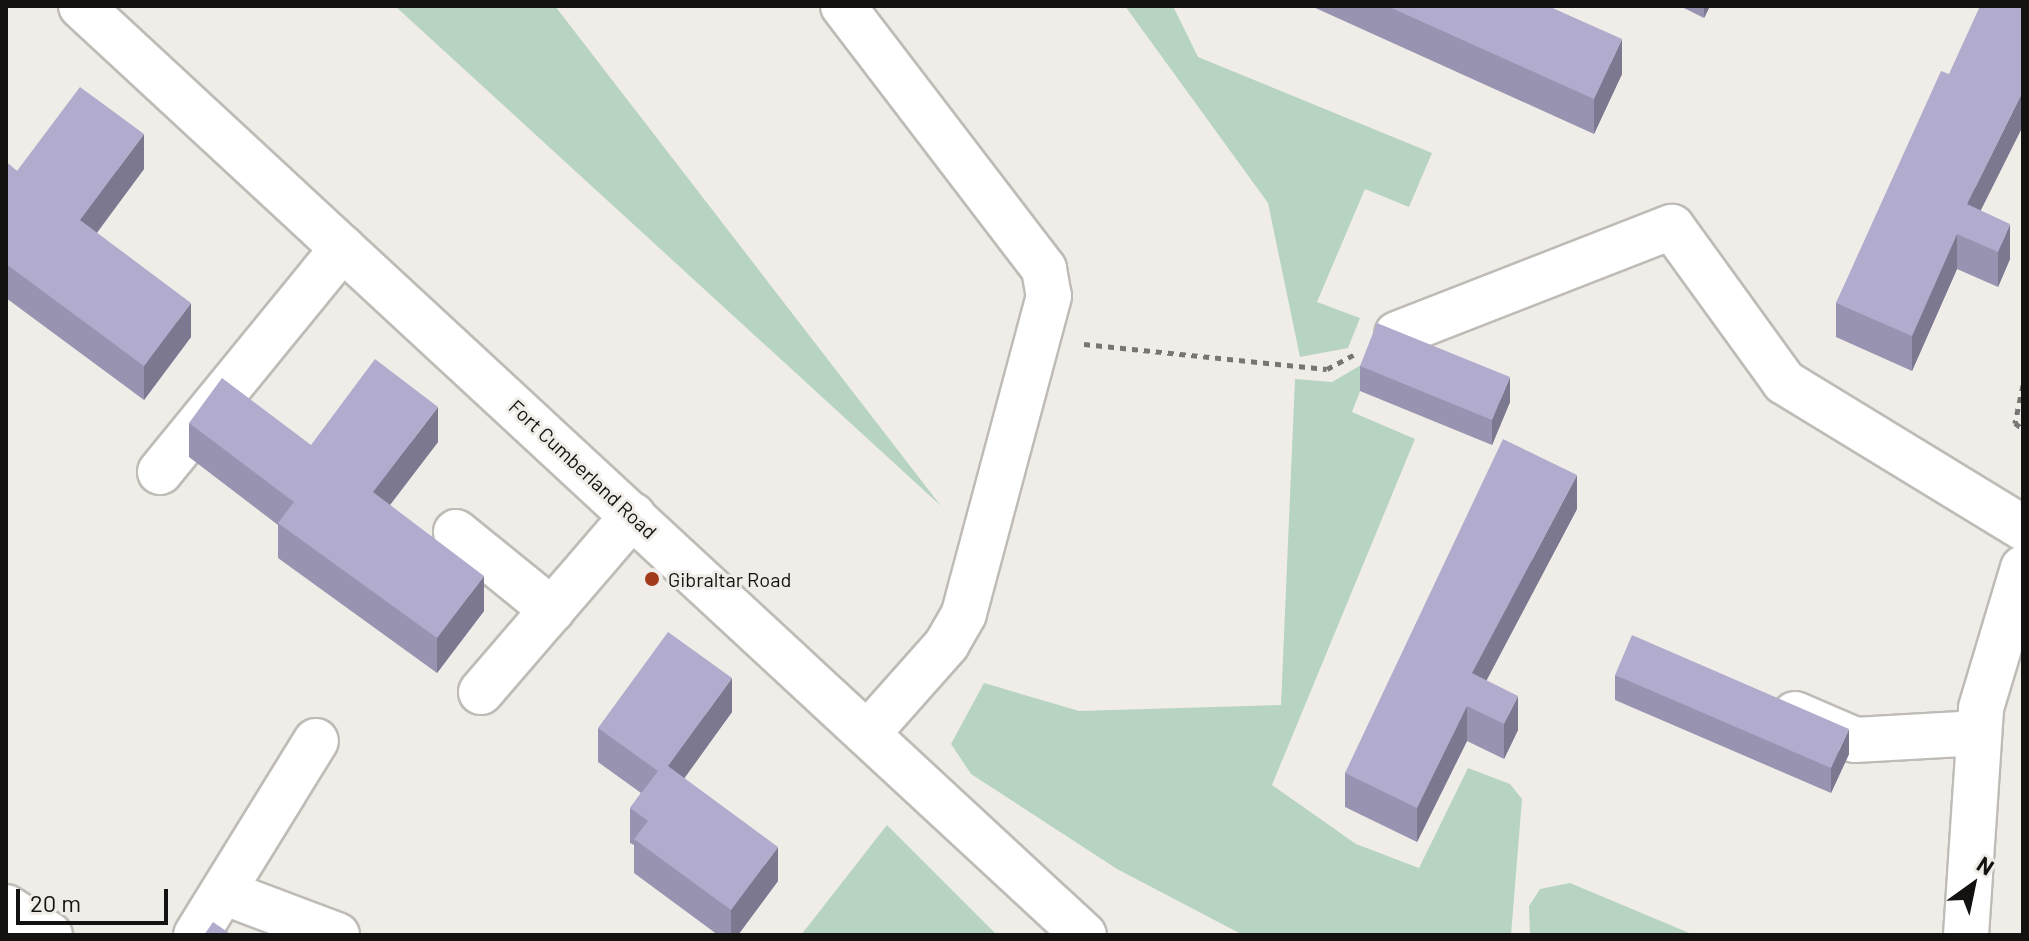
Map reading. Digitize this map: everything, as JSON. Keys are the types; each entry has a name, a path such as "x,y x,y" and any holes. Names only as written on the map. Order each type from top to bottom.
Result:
{"street":[{"name":"Fort Cumberland Road","path":"81,6 1084,935"},
{"path":"843,6 1044,269 1049,296 964,614 947,644 868,733"},
{"path":"1397,334 1672,227 1784,382 2023,528"},
{"path":"160,472 343,248"},
{"path":"481,692 633,515"},
{"path":"456,532 552,610"},
{"path":"1966,935 1979,733 2023,568"},
{"path":"1752,696 1855,740 1979,733"},
{"path":"196,935 316,741"},
{"path":"223,892 337,935"},
{"path":"6,907 50,935"}],"path":[{"path":"1039,339 1327,369 1397,334"},
{"path":"2023,385 2015,423 2023,429"}],"green space":[{"path":"395,6 555,6 941,506"},
{"path":"1125,6 1173,6 1198,57 1432,153 1409,207 1365,189 1317,302 1360,318 1348,348 1300,357 1268,203"},
{"path":"1373,358 1352,412 1415,439 1272,785 1356,844 1419,868 1468,768 1510,784 1522,799 1511,935 1243,935 1117,869 971,774 951,744 984,683 1079,711 1281,705 1295,379 1332,382"},
{"path":"887,825 997,935 801,935"},
{"path":"1570,883 1694,935 1530,935 1529,906 1540,889"}],"building":[{"path":"1387,6 1548,6 1622,39 1594,99"},
{"path":"1980,6 2023,6 2023,91 1967,204 2010,224 1998,252 1957,234 1912,336 1836,303 1941,71 1949,74"},
{"path":"80,87 144,134 80,220 191,303 144,366 6,264 6,162 17,171"},
{"path":"1377,323 1510,377 1492,420 1360,366"},
{"path":"375,359 438,407 373,492 484,576 437,638 278,523 294,502 189,423 222,378 311,445"},
{"path":"1503,439 1577,475 1472,673 1518,696 1504,724 1467,706 1417,808 1345,773"},
{"path":"668,632 732,678 668,766 778,847 731,910 634,839 648,821 630,808 658,771 598,728"},
{"path":"1632,635 1849,729 1831,768 1615,675"},
{"path":"213,922 232,935 204,935"}],"place":[{"name":"Gibraltar Road","path":"652,579"}]}
